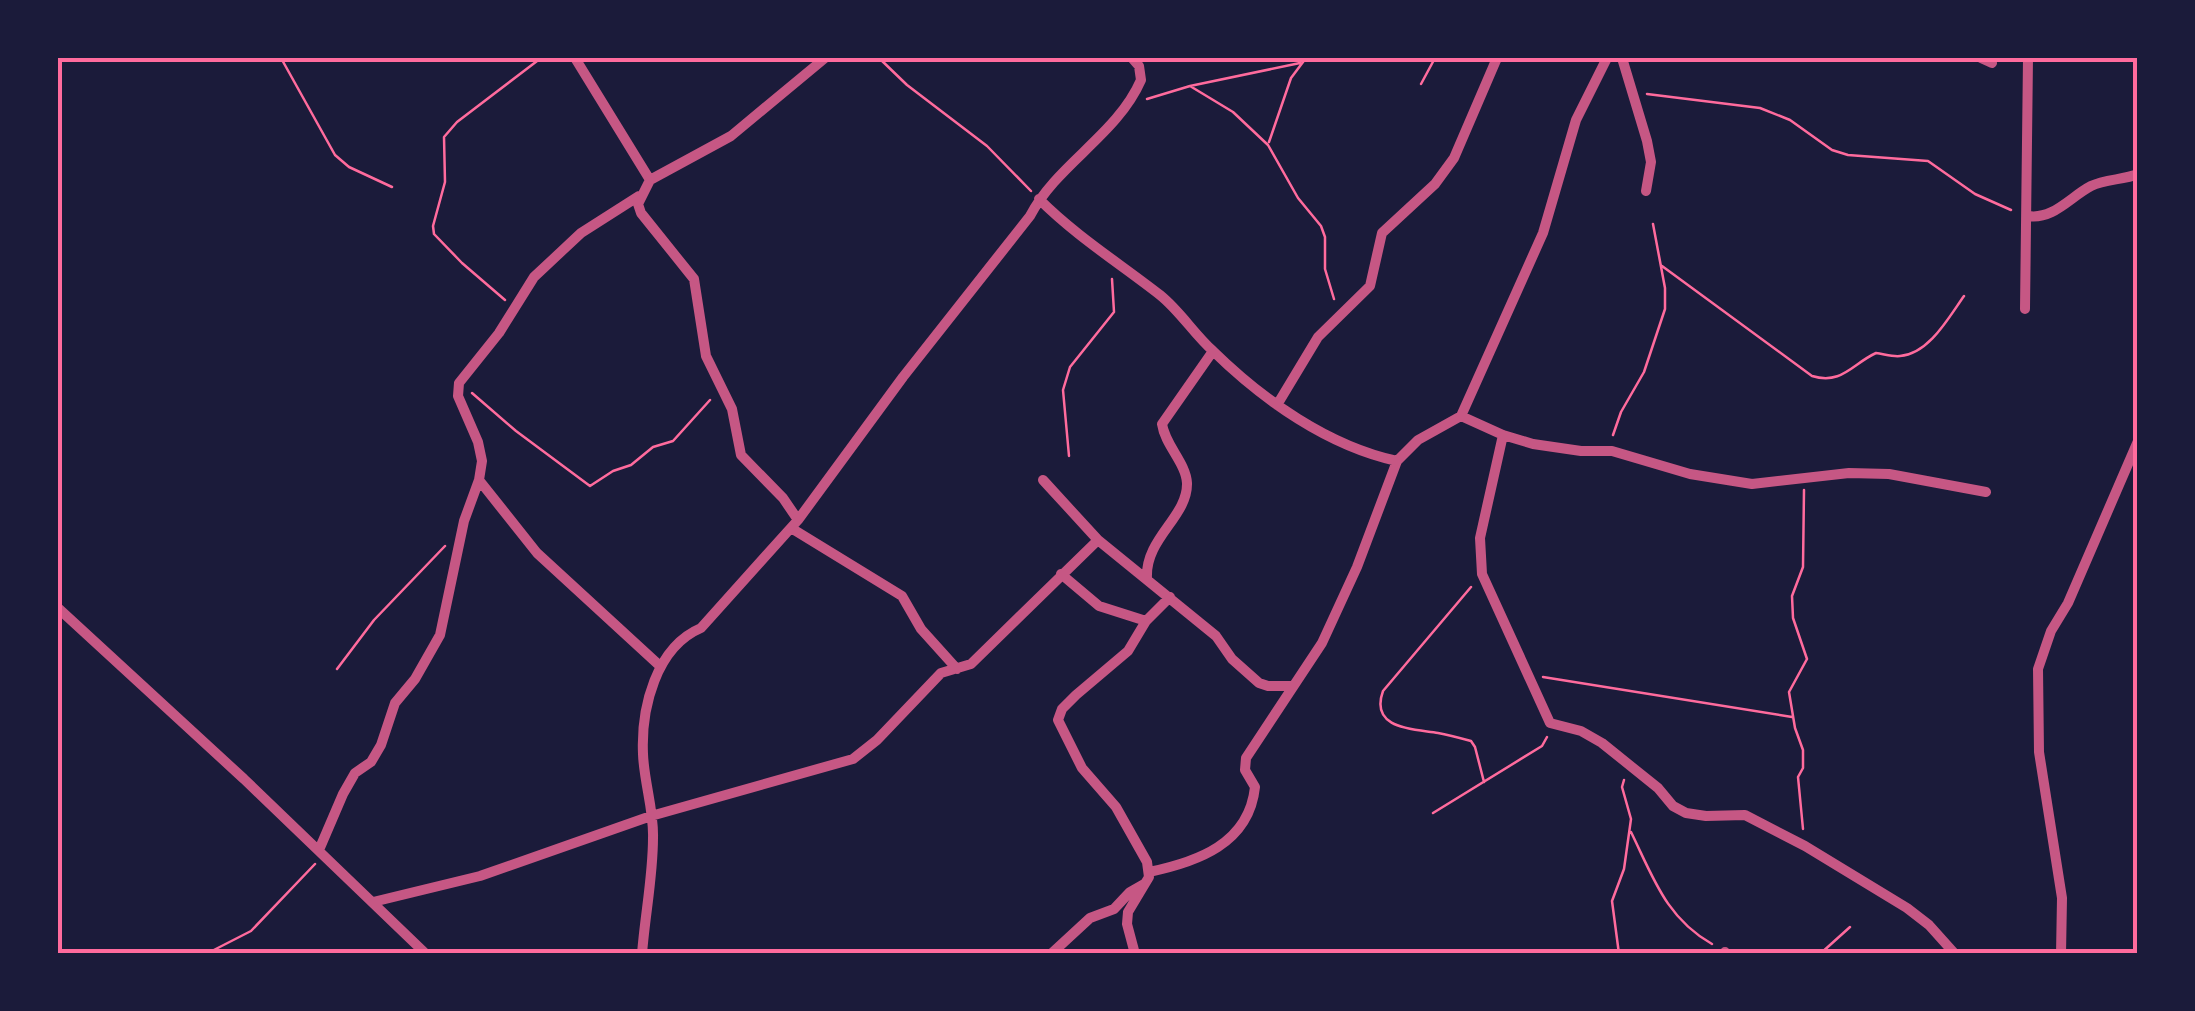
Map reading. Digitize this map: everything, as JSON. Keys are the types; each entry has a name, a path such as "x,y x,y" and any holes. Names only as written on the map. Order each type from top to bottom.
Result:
{"street":[{"path":"576,58 650,180"},
{"path":"321,852 343,794 355,773 371,762 381,746 395,704 415,679 440,635 464,521 482,460 458,396 459,383 500,333 534,277 580,233 640,196 650,180 731,136 825,58"},
{"path":"642,954 654,836 642,751 647,712 660,666 675,644 700,628 795,524 1039,199 1122,109 1141,80 1139,66 1132,58"},
{"path":"1277,405 1318,338 1370,286 1382,232 1435,184 1454,158 1498,58"},
{"path":"1051,954 1090,918 1114,909 1147,878 1187,864 1232,837 1255,791 1244,761 1329,628 1358,567 1397,460 1418,440 1461,416 1543,233 1576,120 1607,58"},
{"path":"1622,58 1651,162 1646,191"},
{"path":"2025,308 2028,58"},
{"path":"2028,216 2038,218 2053,212 2094,184 2138,174"},
{"path":"640,196 641,213 694,280 706,356 732,410 741,454 783,498 795,524 902,596 921,628 957,670"},
{"path":"1039,199 1064,223 1164,298 1213,352 1277,405 1356,449 1397,460"},
{"path":"1147,578 1150,551 1187,489 1186,477 1162,424 1213,352"},
{"path":"1461,416 1502,435 1581,451 1645,458 1690,474 1752,484 1849,473 1889,474 1986,492"},
{"path":"1502,435 1480,538 1482,574 1550,722 1590,736 1658,788 1673,806 1706,816 1745,815 1805,846 1907,908 1949,951"},
{"path":"2061,954 2062,898 2038,752 2038,669 2138,441"},
{"path":"479,480 537,553 660,666"},
{"path":"1043,480 1098,540 1216,636 1232,659 1259,683 1291,686"},
{"path":"373,902 480,876 651,816 852,759 876,740 941,673 971,664 1098,540"},
{"path":"1062,574 1099,606 1146,621"},
{"path":"1135,954 1127,924 1128,912 1147,878 1142,850 1116,808 1082,768 1058,720 1062,709 1076,695 1128,651 1146,621 1170,598"},
{"path":"58,608 426,954"}],"path":[{"path":"281,58 335,155 349,167 392,187"},
{"path":"514,307 462,263 434,234 433,226 443,195 446,132 542,58"},
{"path":"879,58 907,85 987,146 1039,199"},
{"path":"1268,145 1286,88 1306,58"},
{"path":"1421,84 1435,58"},
{"path":"1122,109 1190,86 1300,63"},
{"path":"1190,86 1233,112 1268,145 1298,198 1321,226 1325,238 1324,269 1339,315"},
{"path":"1630,91 1760,108 1790,120 1832,150 1848,155 1928,161 1975,194 2028,216"},
{"path":"1608,451 1621,412 1644,372 1665,309 1662,266 1653,224"},
{"path":"1069,456 1063,390 1070,367 1114,312 1109,258"},
{"path":"1662,266 1812,376 1825,380 1842,376 1876,353 1902,356 1913,352 1938,332 1964,296"},
{"path":"459,383 590,486 613,471 632,466 653,447 674,441 722,387"},
{"path":"1804,479 1803,567 1792,596 1793,618 1807,659 1789,692 1803,750 1803,768 1798,777 1805,846"},
{"path":"336,669 445,545"},
{"path":"1482,574 1383,691 1379,702 1383,713 1398,728 1471,741 1484,782"},
{"path":"1529,675 1794,718"},
{"path":"1434,813 1542,746 1550,722"},
{"path":"1619,954 1612,901 1624,869 1630,829 1629,804 1622,787 1629,765"},
{"path":"1630,829 1674,914 1688,930 1726,953"},
{"path":"206,954 251,931 321,852"},
{"path":"1820,954 1850,927"}]}
